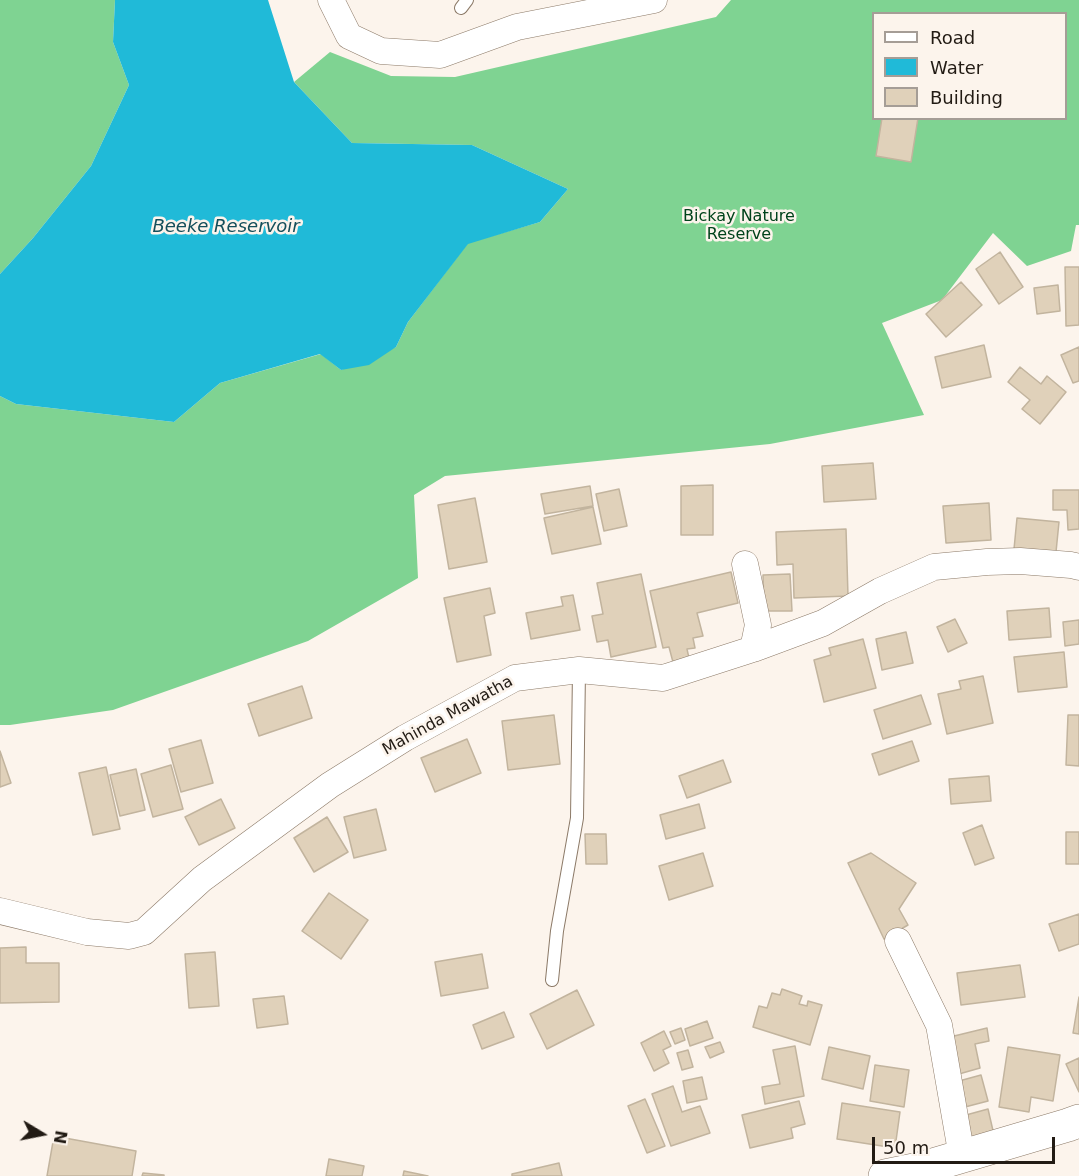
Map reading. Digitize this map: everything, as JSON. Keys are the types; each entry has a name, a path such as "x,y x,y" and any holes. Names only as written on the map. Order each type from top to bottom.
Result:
{"street":[{"path":"331,0 349,36 381,51 440,55 517,27 654,0"},
{"name":"Mahinda Mawatha","path":"0,911 87,932 129,936 144,932 202,879 330,785 405,738 514,678 579,670 663,678 753,649 823,623 880,591 934,567 1020,561 1079,567"},
{"path":"745,564 758,625 753,649"},
{"path":"898,941 939,1025 962,1157"},
{"path":"885,1176 962,1157 1079,1120"}],"lane":[{"path":"552,980 557,931 577,818 579,670"}],"green space":[{"path":"0,0 115,0 113,42 129,85 91,166 33,238 0,274"},
{"name":"Bickay Nature Reserve","path":"731,0 1079,0 1079,225 1076,225 1071,251 1027,266 993,233 942,300 882,323 924,415 770,444 445,476 414,495 418,578 308,641 113,710 0,725 0,396 16,404 174,422 220,383 321,354 341,370 396,347 408,322 468,243 540,222 568,189 472,145 352,143 294,82 330,52 391,76 455,77 716,17"}],"water":[{"name":"Beeke Reservoir","path":"115,0 268,0 294,82 352,143 472,145 568,189 540,222 468,244 408,322 396,347 369,365 341,370 320,354 220,383 174,422 16,404 0,396 0,274 33,238 91,166 129,85 113,42"}],"building":[{"path":"882,120 918,120 911,162 876,156"},
{"path":"1000,252 1023,287 999,304 976,269"},
{"path":"1065,267 1079,267 1079,325 1066,326"},
{"path":"961,282 982,305 946,337 926,314"},
{"path":"1058,285 1060,311 1037,314 1034,288"},
{"path":"984,345 991,377 942,388 935,357"},
{"path":"1079,347 1079,381 1073,383 1061,355"},
{"path":"1020,367 1041,384 1047,376 1066,392 1040,424 1022,409 1030,400 1008,382"},
{"path":"873,463 876,499 824,502 822,466"},
{"path":"713,485 713,535 681,535 681,486"},
{"path":"590,486 593,506 545,514 541,494"},
{"path":"619,489 627,526 604,531 596,494"},
{"path":"1053,490 1079,490 1079,529 1068,530 1067,510 1053,510"},
{"path":"475,498 487,562 449,569 438,505"},
{"path":"989,503 991,540 946,543 943,506"},
{"path":"593,507 601,544 552,554 544,518"},
{"path":"1017,518 1059,522 1056,552 1014,549"},
{"path":"846,529 848,596 794,598 793,564 777,565 776,532"},
{"path":"731,572 738,603 697,613 703,636 693,638 695,648 687,649 690,663 674,666 669,647 663,648 650,591"},
{"path":"641,574 656,647 611,657 608,640 597,642 592,616 603,614 597,583"},
{"path":"790,574 792,611 764,611 763,575"},
{"path":"490,588 495,613 484,616 491,655 457,662 444,598"},
{"path":"573,595 580,630 531,639 526,613 563,606 561,597"},
{"path":"1049,608 1051,637 1009,640 1007,611"},
{"path":"955,619 967,643 948,652 937,627"},
{"path":"1079,620 1079,644 1065,646 1063,622"},
{"path":"906,632 913,663 882,670 876,639"},
{"path":"863,639 876,688 824,702 814,660 831,655 829,648"},
{"path":"1064,652 1067,687 1018,692 1014,657"},
{"path":"983,676 993,723 947,734 938,694 961,689 959,681"},
{"path":"302,686 312,718 259,736 248,704"},
{"path":"921,695 931,724 883,739 874,710"},
{"path":"554,715 560,764 508,770 502,721"},
{"path":"1068,715 1079,715 1079,766 1066,765"},
{"path":"467,739 481,773 435,792 421,758"},
{"path":"201,740 213,783 181,792 169,749"},
{"path":"912,741 919,761 879,775 872,754"},
{"path":"0,751 11,783 0,787"},
{"path":"723,760 731,782 687,798 679,776"},
{"path":"171,765 183,809 153,817 141,774"},
{"path":"106,767 120,829 93,835 79,773"},
{"path":"136,769 145,810 120,816 110,775"},
{"path":"989,776 991,801 951,804 949,779"},
{"path":"221,799 235,828 199,845 185,817"},
{"path":"699,804 705,828 666,839 660,815"},
{"path":"376,809 386,850 354,858 344,817"},
{"path":"327,817 348,852 314,872 294,838"},
{"path":"982,825 994,858 975,865 963,833"},
{"path":"1066,832 1079,832 1079,864 1066,864"},
{"path":"585,834 606,834 607,864 586,864"},
{"path":"703,853 713,886 669,900 659,866"},
{"path":"871,853 916,883 899,909 908,925 884,939 848,863"},
{"path":"329,893 368,920 341,959 302,931"},
{"path":"1079,914 1079,944 1059,951 1049,924"},
{"path":"26,947 26,963 59,963 59,1002 0,1003 0,948"},
{"path":"215,952 219,1006 189,1008 185,954"},
{"path":"482,954 488,988 441,996 435,962"},
{"path":"1020,965 1025,997 961,1005 957,973"},
{"path":"782,989 802,996 799,1004 807,1006 808,1001 822,1005 810,1045 753,1027 759,1006 767,1008 772,993 780,995"},
{"path":"577,990 594,1025 547,1049 530,1014"},
{"path":"284,996 288,1024 257,1028 253,999"},
{"path":"1079,997 1079,1034 1073,1033"},
{"path":"504,1012 514,1037 482,1049 473,1025"},
{"path":"707,1021 713,1038 690,1046 685,1029"},
{"path":"681,1028 685,1040 675,1044 670,1032"},
{"path":"987,1028 989,1041 975,1044 980,1068 959,1074 950,1037"},
{"path":"664,1031 671,1046 663,1050 669,1063 654,1071 641,1043"},
{"path":"720,1042 724,1052 710,1058 705,1047"},
{"path":"795,1046 804,1096 765,1104 762,1087 780,1084 773,1050"},
{"path":"829,1047 870,1056 863,1089 822,1079"},
{"path":"1008,1047 1060,1055 1053,1101 1031,1097 1029,1112 999,1107"},
{"path":"688,1050 693,1067 682,1070 677,1053"},
{"path":"1079,1058 1079,1092 1066,1064"},
{"path":"875,1065 909,1070 904,1107 870,1101"},
{"path":"981,1075 988,1101 965,1107 959,1081"},
{"path":"702,1077 707,1099 687,1103 683,1081"},
{"path":"673,1086 682,1112 700,1106 710,1133 671,1146 652,1094"},
{"path":"645,1099 665,1146 647,1153 628,1106"},
{"path":"799,1101 805,1124 791,1128 793,1138 750,1148 742,1115"},
{"path":"842,1103 900,1112 895,1148 837,1139"},
{"path":"988,1109 994,1135 972,1141 966,1115"},
{"path":"54,1136 136,1151 132,1176 47,1176"},
{"path":"329,1159 364,1166 362,1176 326,1176"},
{"path":"559,1163 562,1176 512,1176 512,1174"},
{"path":"404,1171 428,1176 403,1176"},
{"path":"143,1173 164,1175 164,1176 142,1176"}]}
